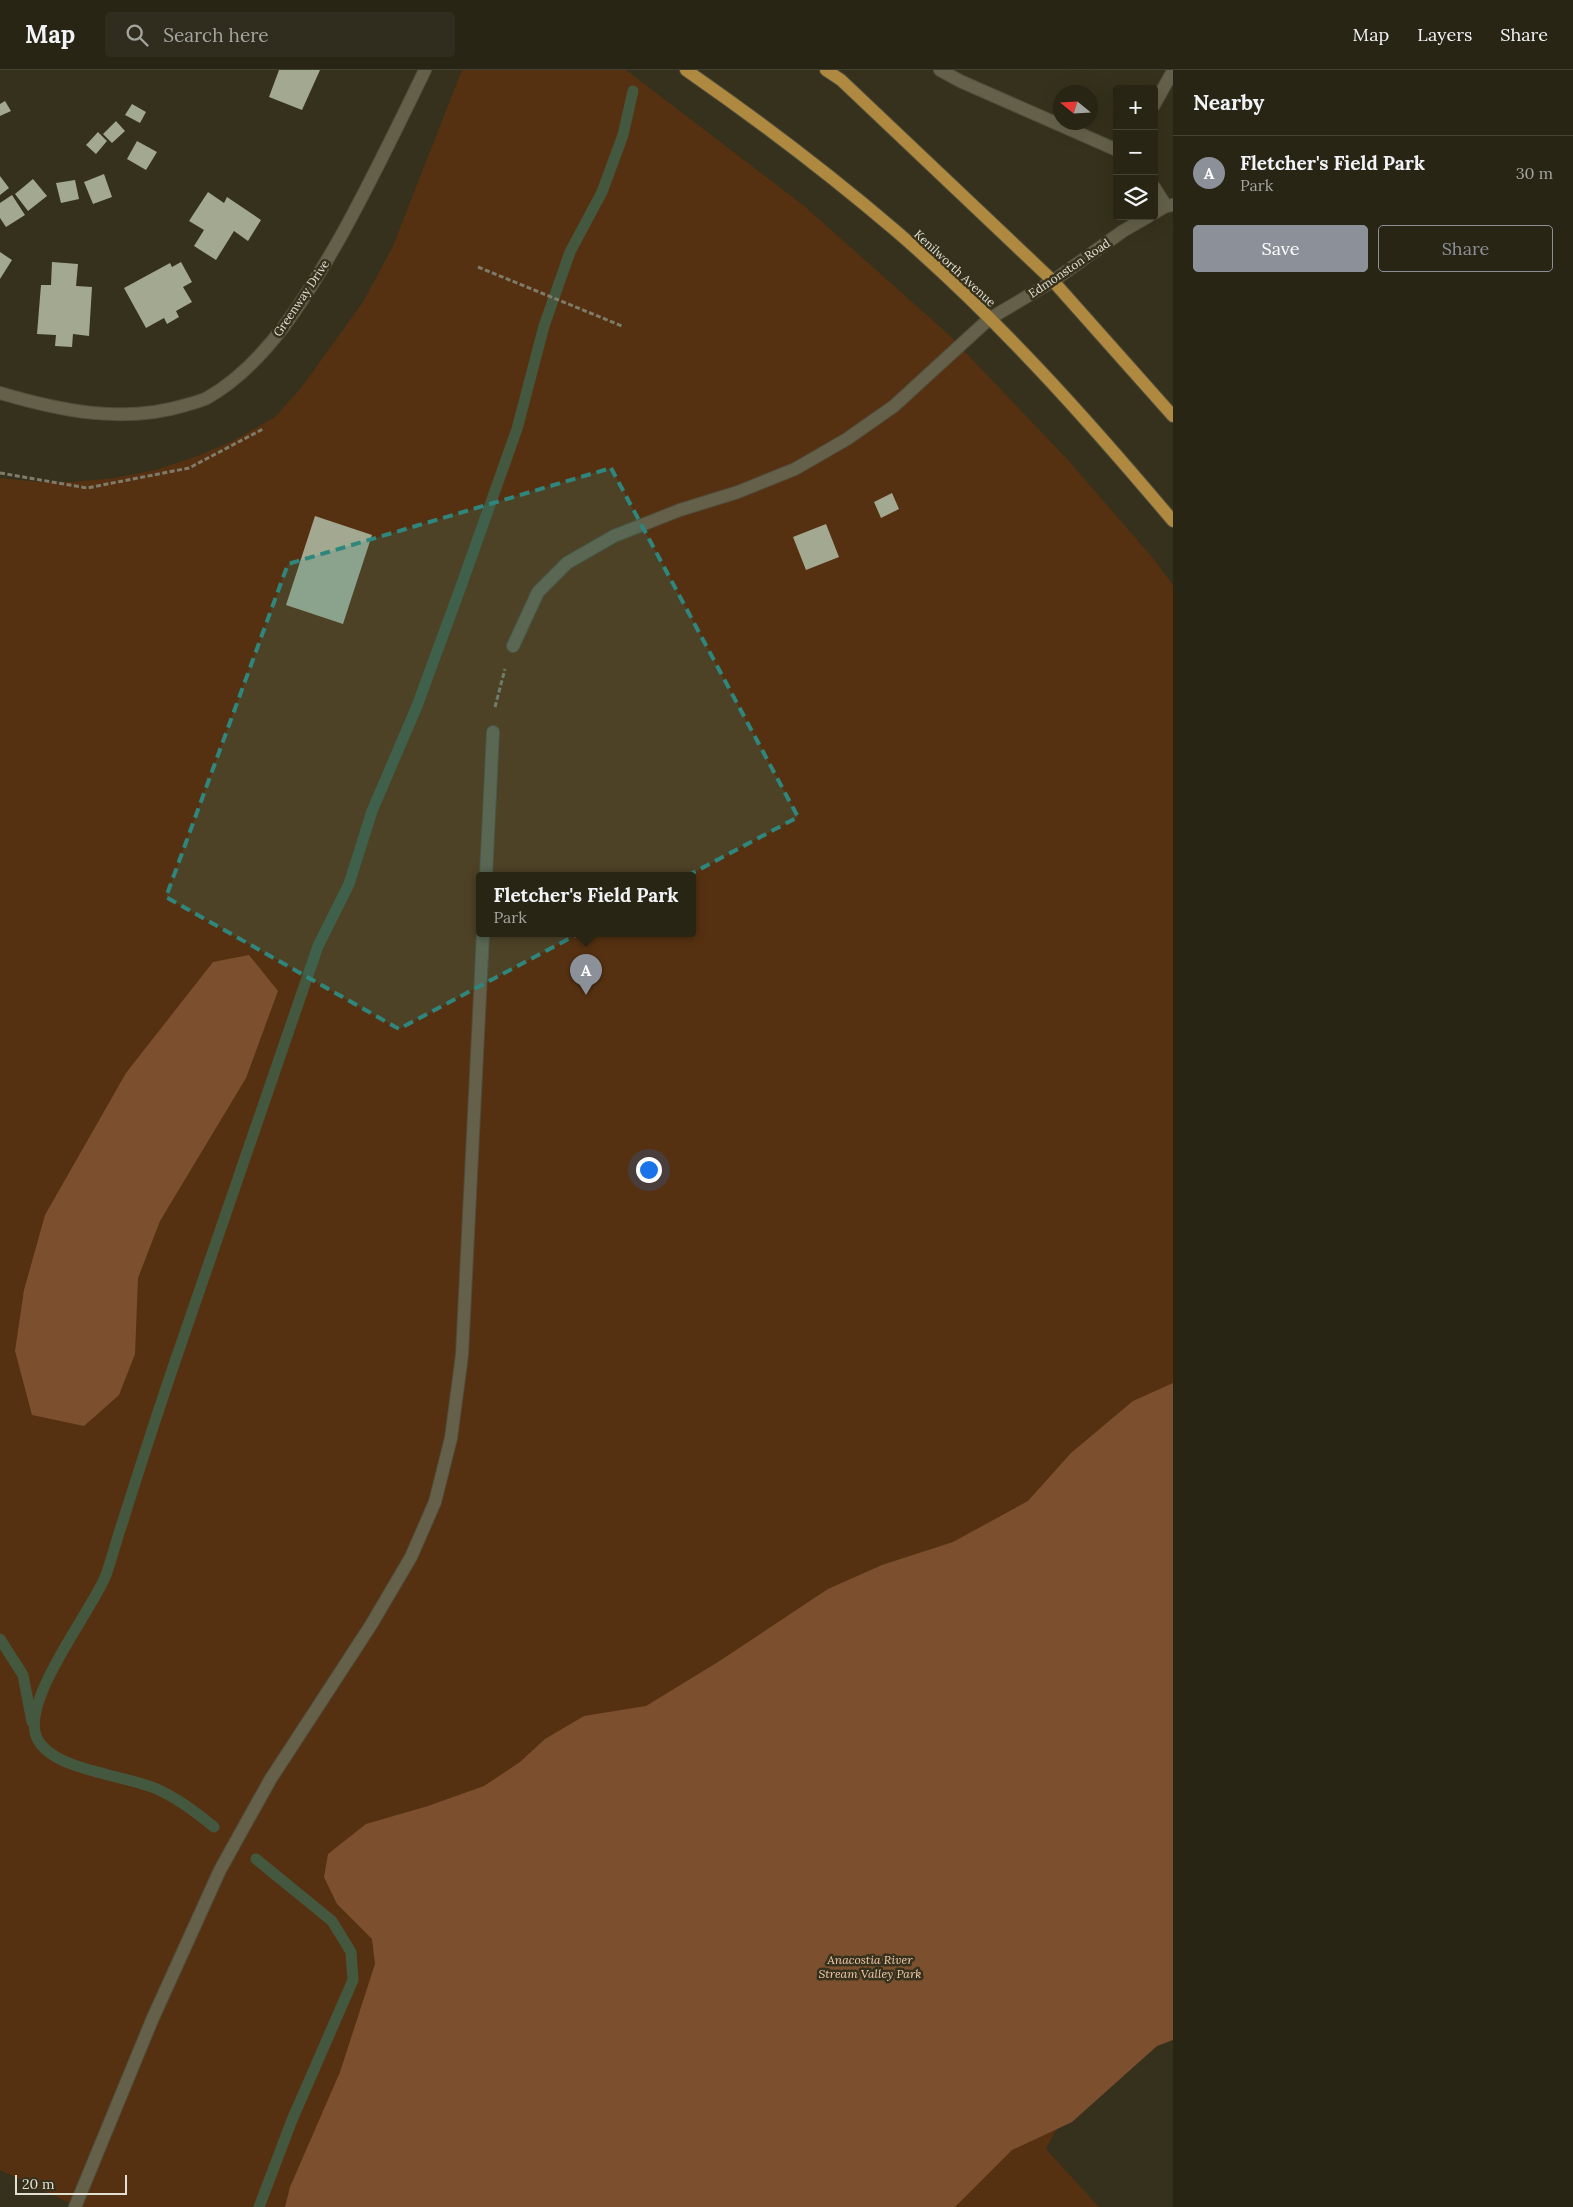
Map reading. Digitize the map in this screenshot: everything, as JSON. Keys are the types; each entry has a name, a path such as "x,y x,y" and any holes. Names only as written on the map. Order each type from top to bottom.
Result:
{"main road":[{"name":"Kenilworth Avenue","path":"686,70 806,158 896,232 989,319 1048,379 1113,450 1173,521"},
{"path":"826,70 841,80 1053,281 1173,416"}],"street":[{"name":"Greenway Drive","path":"0,393 46,406 100,414 162,412 207,398 246,368 277,336 319,274 378,166 424,70"},
{"path":"940,70 960,81 1113,148"},
{"path":"1158,98 1173,71"},
{"path":"1158,192 1170,206 1158,211"},
{"name":"Edmonston Road","path":"513,646 538,592 567,564 614,536 680,510 746,489 795,468 840,443 894,406 989,319 1053,281 1123,231 1142,220"},
{"path":"486,872 493,732"},
{"path":"75,2207 156,2011 220,1870 270,1780 371,1625 411,1557 435,1502 451,1438 462,1355 483,937"}],"path":[{"path":"478,267 622,326"},
{"path":"0,473 87,488 189,468 263,430"},
{"path":"493,732 496,702 501,679 513,646"}],"highlighted area":[{"path":"611,468 798,817 399,1029 166,897 288,564"}],"green space":[{"path":"462,70 626,70 803,205 948,334 1067,459 1152,557 1173,585 1173,1953 1139,1977 1046,2149 1099,2207 78,2207 0,2170 0,478 38,482 72,482 114,478 155,470 195,457 233,441 275,417 301,388 363,302 393,246"},
{"path":"249,955 278,991 246,1078 160,1221 138,1278 135,1354 119,1395 84,1426 32,1415 15,1351 24,1290 45,1215 126,1073 213,962"},
{"name":"Anacostia River Stream Valley Park","path":"1173,1383 1173,2040 1157,2046 1072,2122 1012,2150 955,2207 285,2207 290,2187 340,2072 375,1964 372,1939 337,1904 324,1877 328,1854 366,1824 428,1806 484,1786 520,1762 545,1739 584,1716 646,1706 718,1662 828,1589 882,1565 953,1542 1028,1501 1071,1453 1133,1401"}],"building":[{"path":"279,70 320,70 302,110 269,97"},
{"path":"5,101 11,111 0,116 0,104"},
{"path":"132,104 146,112 140,123 125,115"},
{"path":"116,121 125,131 112,143 103,134"},
{"path":"98,132 107,141 96,154 86,145"},
{"path":"137,141 157,152 146,170 127,159"},
{"path":"104,174 112,197 93,204 84,182"},
{"path":"0,176 9,188 0,195"},
{"path":"33,179 47,196 28,211 15,194"},
{"path":"75,180 79,199 61,203 56,183"},
{"path":"208,192 224,203 227,197 261,220 248,241 234,231 216,260 194,246 204,230 189,221"},
{"path":"12,195 25,215 6,227 0,218 0,203"},
{"path":"0,252 12,260 0,279"},
{"path":"52,262 78,264 76,286 92,287 89,336 73,334 72,347 55,346 56,335 37,334 41,285 51,285"},
{"path":"181,262 192,282 183,287 192,302 176,311 179,317 167,324 164,318 146,328 124,288 170,263 172,267"},
{"path":"892,493 899,509 881,518 874,502"},
{"path":"315,516 372,535 343,624 286,605"},
{"path":"826,524 839,557 806,570 793,537"}],"waterway":[{"path":"214,1827 187,1806 157,1789 92,1771 59,1759 38,1740 34,1724 38,1704 59,1658 106,1575 169,1379 318,946 349,884 372,811 417,706 517,429 544,326 570,252 602,192 623,135 633,91"},
{"path":"0,1639 23,1675 32,1722"},
{"path":"256,1859 332,1921 351,1952 353,1980 292,2120 259,2207"}],"place":[{"name":"Fletcher's Field Park","path":"586,995"}]}
